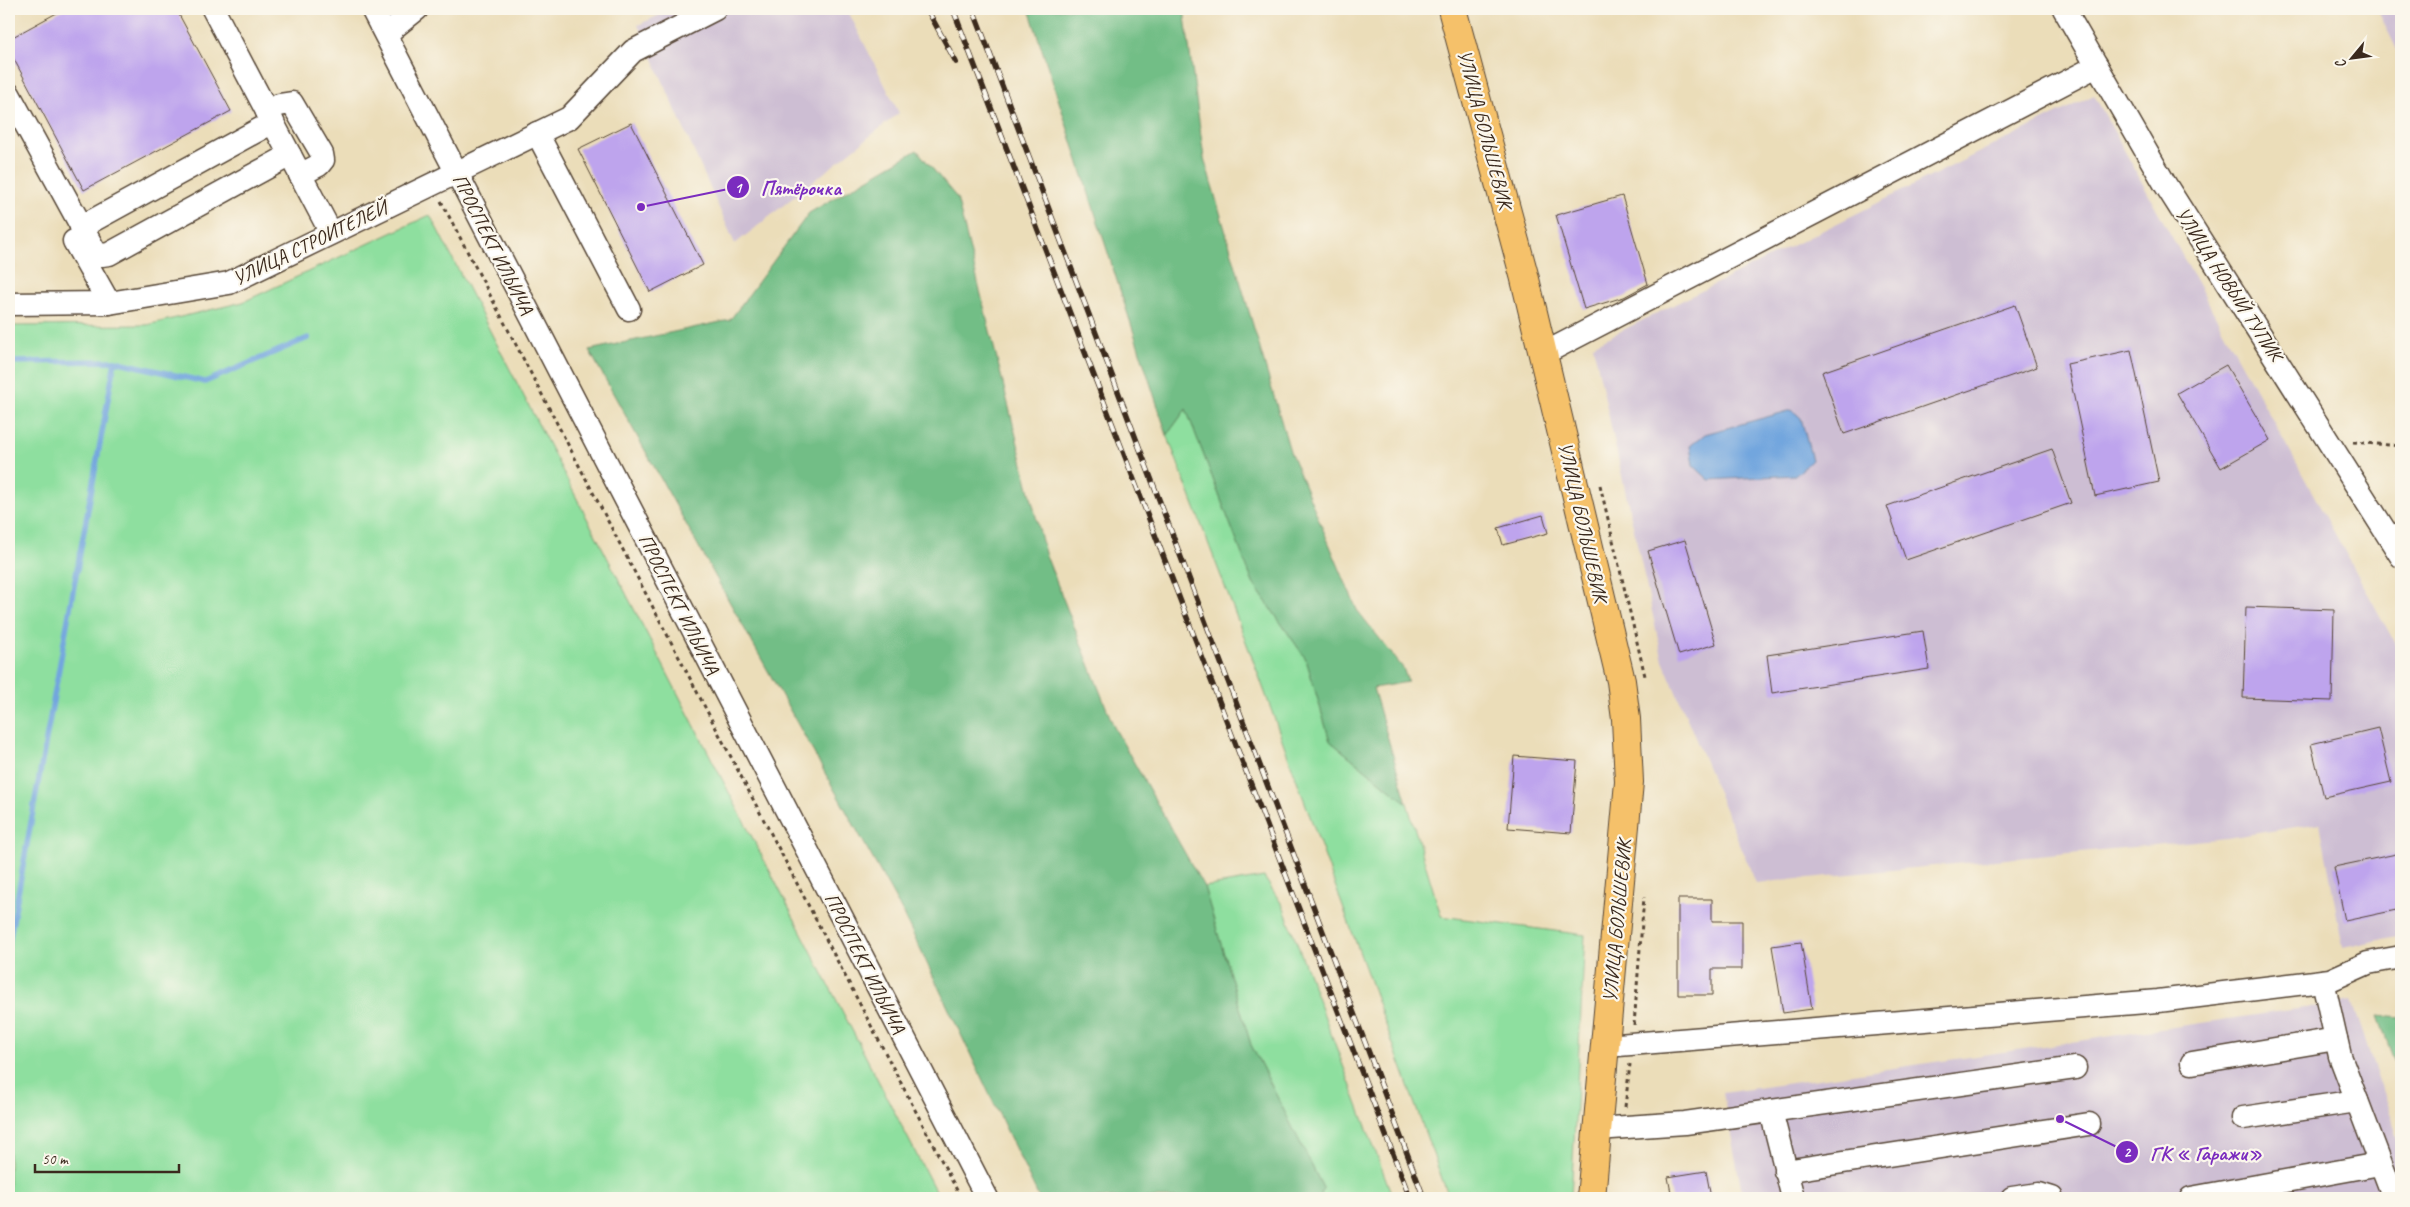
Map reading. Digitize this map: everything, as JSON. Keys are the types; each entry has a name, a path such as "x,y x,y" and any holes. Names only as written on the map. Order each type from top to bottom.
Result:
{"main road":[{"name":"УЛИЦА БОЛЬШЕВИК","path":"1452,9 1516,245 1543,354 1621,681 1626,719 1629,782 1591,1198"}],"street":[{"path":"213,9 331,233"},
{"name":"ПРОСПЕКТ ИЛЬИЧА","path":"372,9 987,1198"},
{"path":"386,34 416,9"},
{"name":"УЛИЦА СТРОИТЕЛЕЙ","path":"9,304 109,303 229,284 569,118 633,50 715,9"},
{"name":"УЛИЦА НОВЫЙ ТУПИК","path":"2064,9 2165,184 2401,556"},
{"path":"1543,354 2098,66"},
{"path":"9,94 96,253 102,255 109,254 290,154"},
{"path":"82,227 270,117 279,105 292,103 322,154 323,160 319,166 300,175"},
{"path":"9,123 109,303"},
{"path":"537,133 629,309"},
{"path":"1606,1046 2158,1001 2330,980 2368,963 2401,957"},
{"path":"2322,981 2336,1039 2357,1101 2394,1198"},
{"path":"2192,1063 2336,1039"},
{"path":"1598,1129 1685,1123 2075,1068"},
{"path":"2243,1118 2357,1101"},
{"path":"1771,1111 1792,1198"},
{"path":"1785,1171 2089,1124"},
{"path":"2191,1198 2380,1164"},
{"path":"2012,1198 2039,1194 2052,1198"}],"path":[{"path":"432,184 961,1198"},
{"path":"2328,439 2401,446"}],"shaded area":[{"path":"673,9 847,9 899,113 735,244 638,25"},
{"path":"2377,9 2401,9 2401,58"},
{"path":"2094,95 2401,654 2401,935 2343,948 2320,823 2227,838 1756,883 1663,661 1593,345"},
{"path":"2352,1001 2401,1146 2401,1198 1743,1198 1723,1093"}],"green space":[{"path":"1029,9 1184,9 1204,158 1290,451 1357,610 1403,668 1408,682 1373,688 1407,803 1330,741 1306,659 1253,583 1186,409 1167,435"},
{"path":"917,150 957,198 1045,553 1114,727 1204,887 1251,1045 1323,1188 1320,1198 1039,1198 902,911 589,350 730,320 809,213"},
{"path":"430,215 939,1198 9,1198 9,326 147,325 243,302"},
{"path":"1186,409 1253,583 1306,659 1330,741 1407,803 1441,916 1585,935 1571,1198 1449,1198 1256,668 1167,435"},
{"path":"1264,877 1283,906 1393,1198 1320,1198 1323,1188 1251,1045 1204,887"},
{"path":"2378,1016 2401,1018 2401,1080"}],"water":[{"path":"1792,410 1801,418 1812,460 1796,475 1709,480 1693,465 1690,446 1705,434"}],"building":[{"path":"64,9 176,9 231,111 84,190 9,50 9,39"},
{"path":"631,123 703,265 650,292 578,149"},
{"path":"1622,196 1648,284 1624,297 1584,309 1556,215"},
{"path":"2015,305 2037,367 1844,434 1822,372"},
{"path":"2131,350 2159,482 2095,496 2067,364"},
{"path":"2226,365 2270,440 2221,468 2177,393"},
{"path":"2052,449 2071,503 1906,560 1887,506"},
{"path":"1543,515 1548,533 1503,545 1498,528"},
{"path":"1685,540 1716,644 1679,655 1648,551"},
{"path":"2246,607 2334,610 2332,701 2243,698"},
{"path":"1923,631 1929,669 1772,693 1767,655"},
{"path":"2378,728 2391,782 2324,797 2311,744"},
{"path":"1514,756 1577,761 1571,833 1508,828"},
{"path":"2401,853 2401,909 2345,921 2334,867"},
{"path":"1678,899 1712,899 1712,921 1742,921 1742,969 1712,969 1712,995 1678,995"},
{"path":"1801,942 1812,1009 1783,1013 1772,946"},
{"path":"1706,1171 1711,1198 1672,1198 1668,1177"}],"waterway":[{"path":"9,362 115,361 205,382 308,338"},
{"path":"9,943 115,361"}],"railway":[{"path":"927,9 956,62"},
{"path":"953,9 1410,1198"},
{"path":"973,9 1424,1198"}],"place":[{"name":"Пятёрочка","path":"641,207"},
{"name":"ГК « Гаражи»","path":"2060,1119"}]}
